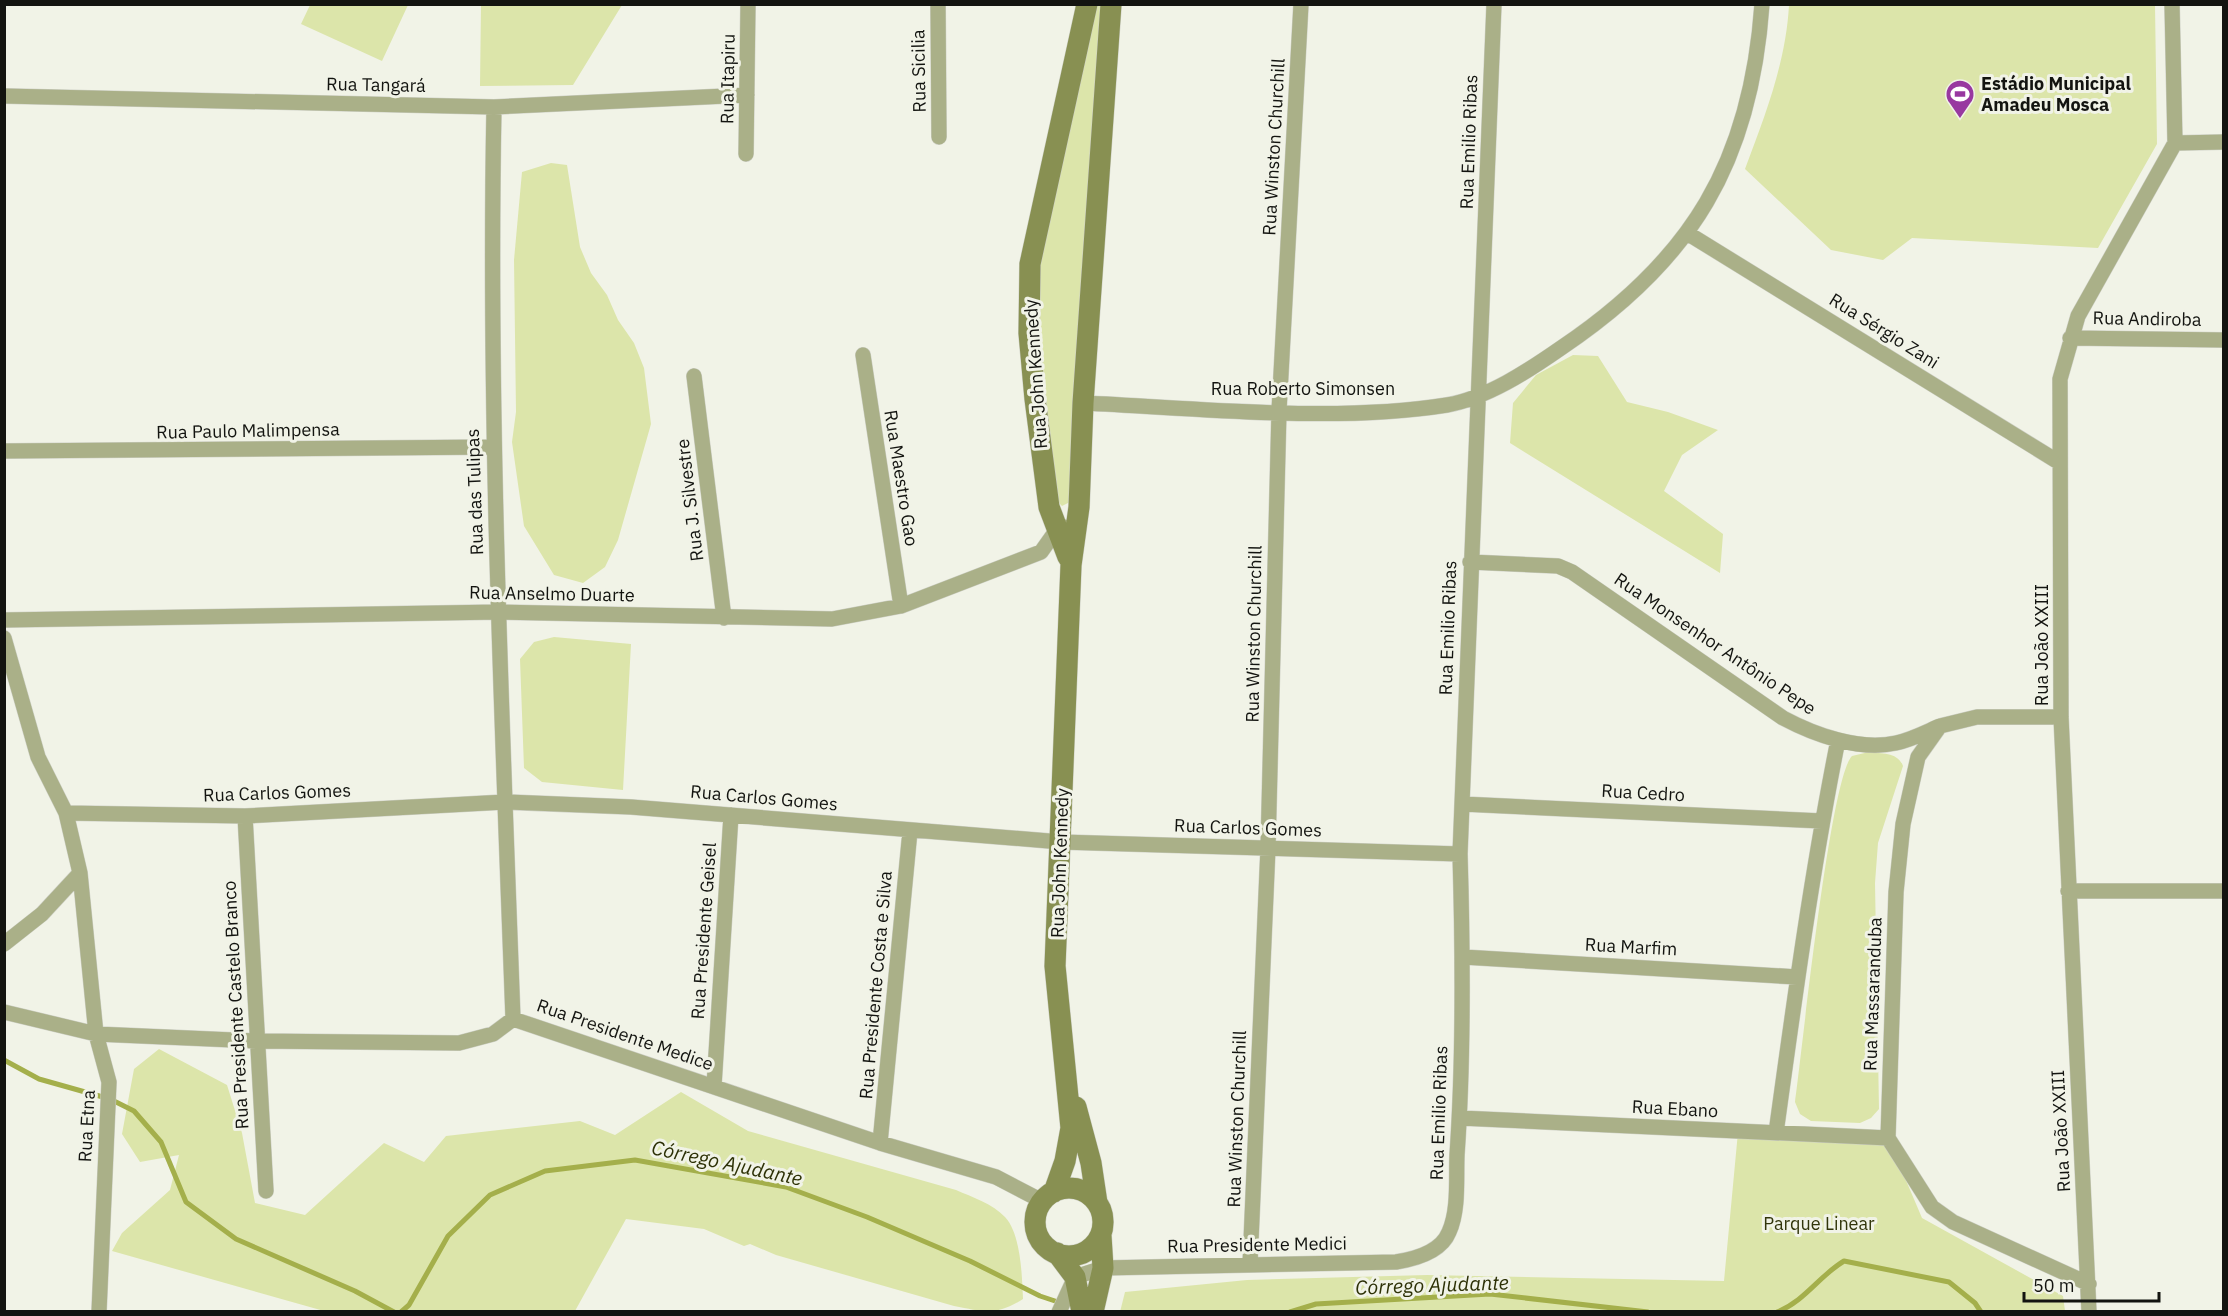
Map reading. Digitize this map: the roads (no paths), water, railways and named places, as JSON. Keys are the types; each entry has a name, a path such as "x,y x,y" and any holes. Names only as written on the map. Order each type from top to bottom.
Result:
{"street":[{"name":"Rua Itapiru","path":"747,154 748,4"},
{"name":"Rua Sicilia","path":"938,4 939,137"},
{"name":"Rua John Kennedy","path":"1048,1196 1065,1161 1071,1128 1069,1087 1055,966 1071,565 1066,526 1049,507 1029,333 1030,264 1087,4"},
{"name":"Rua John Kennedy","path":"1066,526 1079,507 1083,403 1112,4"},
{"name":"Rua Winston Churchill","path":"1250,1264 1268,848 1279,411 1301,4"},
{"name":"Rua Emilio Ribas","path":"1436,1246 1449,1234 1453,1218 1460,1118 1463,957 1460,854 1494,4"},
{"name":"Rua Roberto Simonsen","path":"1083,403 1279,411 1379,411 1449,405 1478,396 1544,360 1621,304 1654,274 1687,233 1725,167 1744,121 1754,78 1762,4"},
{"path":"2172,4 2175,143 2223,141"},
{"name":"Rua Tangará","path":"4,96 494,107 747,95"},
{"name":"Rua das Tulipas","path":"494,107 491,262 493,447 513,1018"},
{"name":"Rua João XXIII","path":"2089,1311 2067,891 2061,717 2060,379 2078,316 2175,143"},
{"name":"Rua Sérgio Zani","path":"1687,233 2061,464"},
{"name":"Rua Andiroba","path":"2070,338 2223,340"},
{"name":"Rua Maestro Gao","path":"863,355 901,606"},
{"name":"Rua J. Silvestre","path":"694,376 724,618"},
{"name":"Rua Paulo Malimpensa","path":"4,452 493,447"},
{"name":"Rua Anselmo Duarte","path":"4,620 499,612 832,619 901,606 1041,552 1066,526"},
{"name":"Rua Monsenhor Antônio Pepe","path":"1470,562 1558,566 1572,572 1783,718 1804,729 1838,740 1871,744 1896,743 1940,726"},
{"name":"Rua Etna","path":"4,638 38,757 66,813 80,873 96,1034 109,1082 99,1311"},
{"path":"1940,726 1977,717 2061,717"},
{"name":"Rua Massaranduba","path":"1888,1138 1896,892 1903,824 1918,757 1940,726"},
{"path":"1776,1133 1797,977 1822,821 1838,740"},
{"name":"Rua Carlos Gomes","path":"66,813 245,816 505,802 631,807 1061,842 1460,854"},
{"name":"Rua Cedro","path":"1462,804 1822,821"},
{"name":"Rua Presidente Geisel","path":"714,1086 731,815"},
{"name":"Rua Presidente Castelo Branco","path":"245,816 266,1191"},
{"name":"Rua Presidente Costa e Silva","path":"880,1143 910,831"},
{"path":"4,944 42,914 80,873"},
{"path":"2067,891 2223,891"},
{"name":"Rua Marfim","path":"1463,957 1797,977"},
{"name":"Rua Presidente Medice","path":"4,1012 96,1034 257,1041 459,1043 493,1034 513,1018 880,1143 996,1177 1048,1196"},
{"name":"Rua John Kennedy","path":"1069,1087 1083,1126 1097,1203"},
{"name":"Rua Ebano","path":"1460,1118 1888,1138"},
{"path":"1888,1138 1932,1208 1953,1222 2089,1284"},
{"path":"1059,1311 1086,1298 1103,1269 1102,1220 1097,1203 1090,1196 1072,1188 1048,1196 1035,1214 1036,1233 1041,1241 1057,1253 1086,1298"},
{"path":"1057,1253 1077,1254 1086,1251 1101,1236"},
{"name":"Rua Presidente Medici","path":"1103,1269 1396,1262 1421,1257 1436,1246"}],"waterway":[{"name":"Córrego Ajudante","path":"4,1060 39,1079 110,1099 134,1111 161,1142 186,1202 236,1239 355,1291 394,1312"},
{"name":"Córrego Ajudante","path":"401,1312 409,1305 448,1236 490,1195 545,1171 635,1160 786,1187 867,1217 970,1261 1040,1296 1061,1303"},
{"name":"Córrego Ajudante","path":"1777,1312 1796,1302 1844,1261 1949,1282 1975,1303 1981,1312"},
{"name":"Córrego Ajudante","path":"1290,1312 1316,1304 1490,1294 1648,1312"}],"place":[{"name":"Estádio Municipal Amadeu Mosca","path":"1960,120"}],"park label":[{"name":"Parque Linear","path":"1819,1224"}]}
